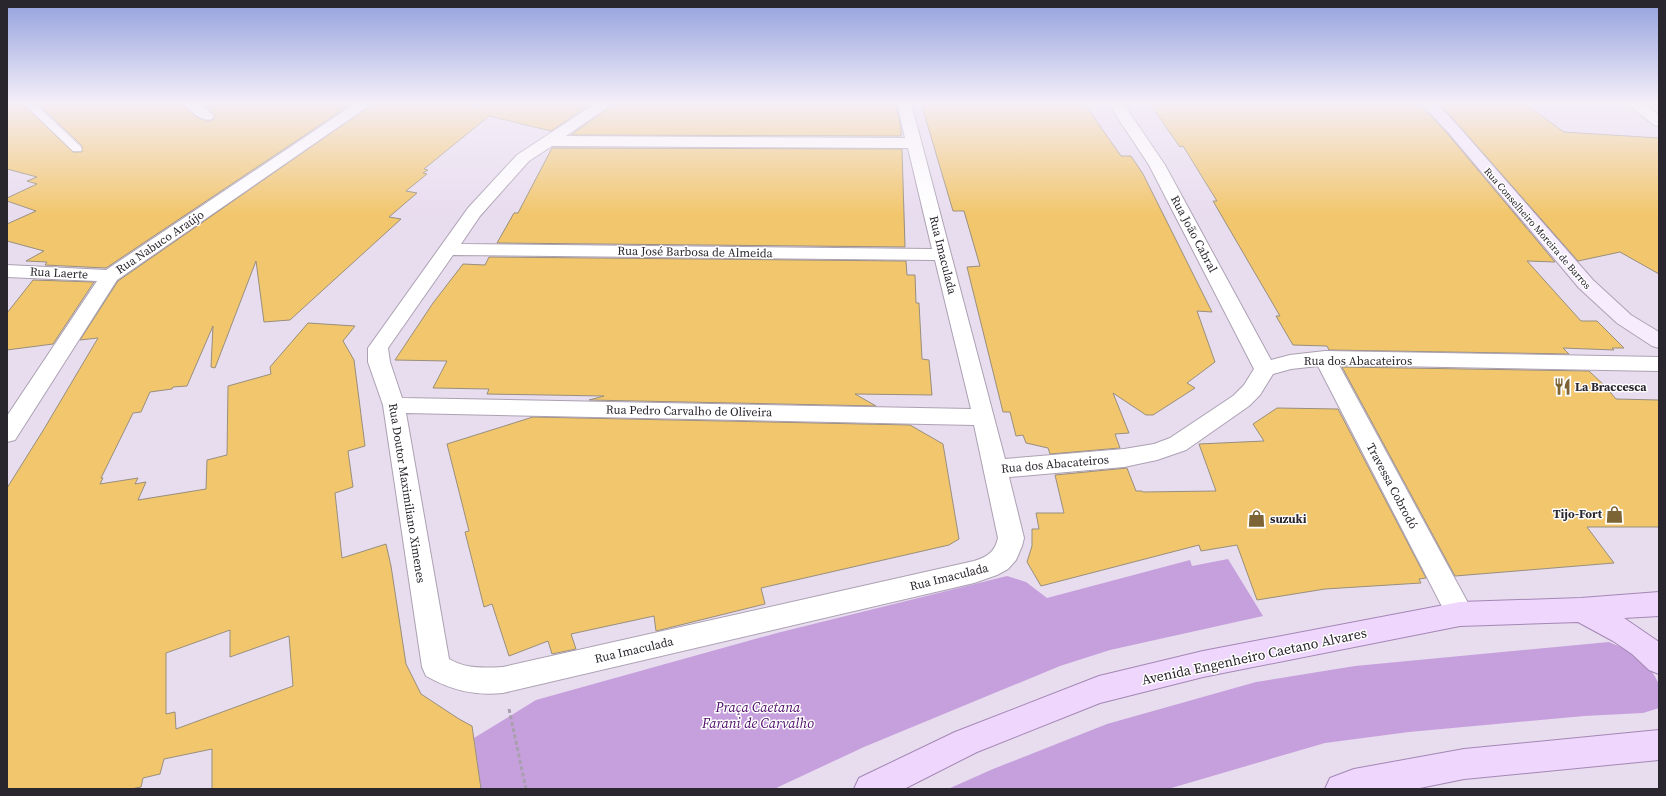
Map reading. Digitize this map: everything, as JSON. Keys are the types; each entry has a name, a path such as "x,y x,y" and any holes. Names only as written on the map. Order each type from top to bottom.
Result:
{"main road":[{"name":"Rua Conselheiro Moreira de Barros","path":"1461,140 1586,284 1624,319 1659,341"},
{"name":"Avenida Engenheiro Caetano Alvares","path":"870,789 966,742 1099,690 1204,664 1460,614 1582,610 1659,604"},
{"path":"1582,610 1623,632 1649,650 1659,661"},
{"path":"1341,789 1354,785 1464,764 1659,745"}],"street":[{"name":"Rua Nabuco Araújo","path":"7,434 110,276 312,140"},
{"name":"Rua João Cabral","path":"1140,140 1157,165 1266,369"},
{"path":"548,141 914,143"},
{"name":"Rua Doutor Maximiliano Ximenes","path":"436,668 394,405 379,362 378,348 474,212 523,158 548,141"},
{"name":"Rua Imaculada","path":"436,668 468,681 483,682 503,680 974,572 997,564 1009,550 1011,538 984,417 914,143"},
{"name":"Rua José Barbosa de Almeida","path":"447,249 943,255"},
{"name":"Rua Laerte","path":"7,271 110,276"},
{"name":"Rua dos Abacateiros","path":"995,469 1124,458 1157,452 1178,444 1241,401 1252,390 1266,369 1290,362 1325,358 1659,364"},
{"name":"Travessa Cobrodó","path":"1325,358 1460,614"},
{"name":"Rua Pedro Carvalho de Oliveira","path":"394,405 984,417"}],"lane":[{"path":"67,140 77,149"}],"path":[{"path":"503,680 526,789"}],"green space":[{"name":"Praça Caetana Farani de Carvalho","path":"1228,559 1263,616 1110,650 1060,666 864,747 774,789 481,789 474,738 536,700 777,633 1007,576 1026,582 1047,598 1190,560 1192,566"},
{"path":"1609,642 1644,657 1659,684 1659,708 1643,713 1584,716 1409,732 1325,743 1168,789 948,789 993,769 1107,724 1256,682 1355,666"}],"building":[{"path":"7,140 61,140 73,152 82,152 82,146 76,140 297,140 106,268 45,265 47,262 26,261 44,251 7,241 7,224 36,211 7,201 7,198 37,184 27,181 37,177 7,169"},
{"path":"321,140 459,140 424,169 428,170 423,173 427,174 406,191 417,193 389,217 401,219 290,320 264,322 256,261 215,368 211,367 213,326 187,386 173,387 172,389 150,392 141,412 133,413 101,478 103,478 100,484 138,478 135,484 146,482 138,500 206,489 207,460 227,455 228,386 271,374 270,367 308,323 355,326 343,341 354,360 365,446 348,451 353,487 335,493 342,558 386,544 391,566 406,664 421,694 472,726 481,789 212,789 212,749 164,759 160,774 143,778 141,787 131,789 7,789 7,488 98,338 80,340 118,281","holes":["230,630 230,657 289,636 293,686 176,729 175,712 166,714 166,653"]},
{"path":"932,140 1110,140 1121,156 1131,156 1143,174 1212,312 1197,311 1215,362 1187,383 1195,388 1153,415 1146,415 1113,393 1129,433 1115,434 1120,448 1050,454 1048,448 1026,443 1023,435 1016,436 1010,412 1003,412 967,267 980,266 964,211 953,211"},
{"path":"1175,140 1453,140 1555,262 1527,261 1581,321 1597,321 1624,348 1612,348 1614,350 1563,348 1569,354 1329,350 1327,346 1293,345 1276,316 1280,316 1213,201 1217,201 1183,146 1180,147"},
{"path":"1472,140 1659,140 1659,274 1620,252 1578,261"},
{"path":"552,148 902,149 905,247 497,243 514,213 518,213"},
{"path":"489,257 906,261 907,275 915,275 916,303 919,303 922,359 929,360 932,395 855,394 876,406 589,400 604,396 487,394 489,389 433,388 447,361 395,360 433,303 463,264 485,265"},
{"path":"33,280 94,282 53,344 7,350 7,313"},
{"path":"1342,367 1589,371 1616,399 1659,400 1659,527 1587,527 1614,563 1455,576"},
{"path":"1277,408 1338,409 1426,578 1419,579 1421,583 1325,589 1257,600 1237,545 1201,551 1199,545 1041,586 1027,562 1032,546 1032,529 1039,529 1036,513 1064,513 1055,475 1127,468 1136,491 1216,491 1199,444 1264,441 1253,424"},
{"path":"533,417 910,425 943,444 959,539 949,545 761,588 765,604 656,631 654,616 571,634 576,649 552,654 548,641 509,656 492,604 484,607 465,532 469,531 447,444"}],"place":[{"name":"La Braccesca","path":"1562,387"},
{"name":"Tijo-Fort","path":"1615,514"},
{"name":"suzuki","path":"1257,519"}]}
